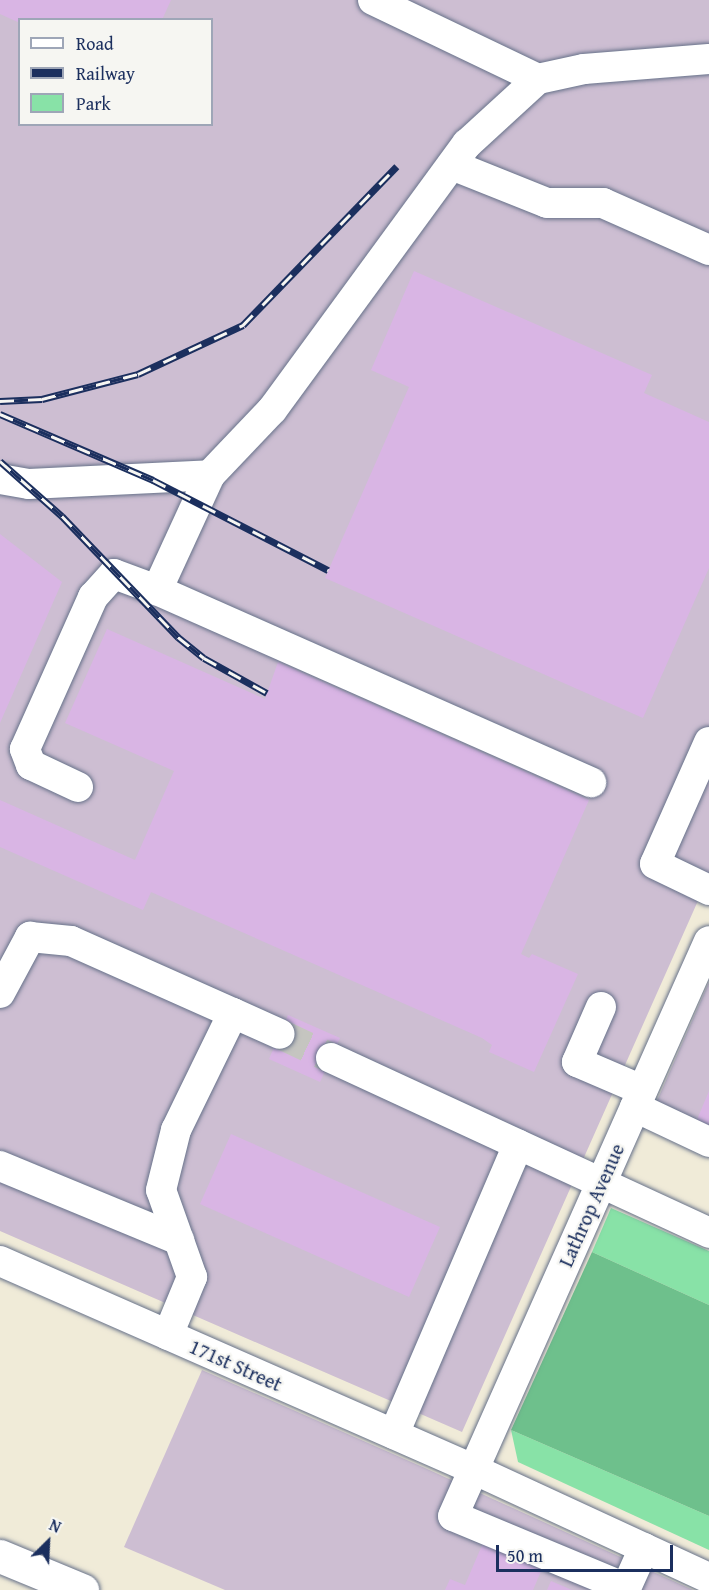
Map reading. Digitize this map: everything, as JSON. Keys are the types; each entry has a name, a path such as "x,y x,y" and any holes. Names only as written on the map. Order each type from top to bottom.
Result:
{"highway":[{"path":"0,1556 82,1590"}],"street":[{"path":"374,0 538,79"},
{"path":"157,590 210,475 272,410 467,144 538,79 584,69 709,59"},
{"path":"452,165 547,203 603,203 709,250"},
{"path":"0,479 29,484 210,475"},
{"path":"78,787 31,765 25,749 93,597 114,574 157,590 591,782"},
{"path":"709,742 656,864 709,890"},
{"path":"0,993 30,937 71,941 280,1034"},
{"name":"Lathrop Avenue","path":"644,1548 626,1588 453,1516 709,941"},
{"path":"601,1007 577,1062 709,1142"},
{"path":"168,1335 192,1277 161,1190 176,1130 233,1013"},
{"path":"331,1058 709,1233"},
{"path":"394,1434 518,1144"},
{"path":"0,1166 179,1240"},
{"name":"171st Street","path":"0,1262 473,1469 709,1578"}],"shaded area":[{"path":"0,0 709,0 709,876 462,1432 0,1231"},
{"path":"709,982 709,1155 646,1126"},
{"path":"202,1370 693,1590 225,1590 124,1547"}],"green space":[{"path":"611,1208 709,1251 709,1305 592,1252"},
{"path":"592,1252 709,1305 709,1516 511,1430"},
{"path":"511,1430 709,1516 709,1550 518,1462"}],"building":[{"path":"0,0 171,0 163,18 18,18 18,22 0,14"},
{"path":"414,271 652,375 644,393 709,422 709,568 643,718 325,578 409,387 371,370"},
{"path":"0,534 62,582 0,723"},
{"path":"107,629 265,699 278,662 589,800 521,954 529,958 532,954 578,974 534,1072 489,1052 492,1045 482,1038 151,892 143,910 0,847 0,800 135,860 174,771 65,723"},
{"path":"288,1015 340,1038 320,1082 269,1059"},
{"path":"709,1091 709,1128 696,1122"},
{"path":"231,1134 440,1227 409,1297 200,1204"},
{"path":"483,1543 542,1569 533,1590 445,1590 450,1579 465,1585"},
{"path":"551,1581 572,1590 547,1590"}],"tunnel":[{"path":"280,1034 331,1058"}],"railway":[{"path":"0,401 42,399 138,374 243,325 397,166"},
{"path":"0,414 153,480 328,570"},
{"path":"0,461 62,516 178,637 204,658 267,693"}]}
